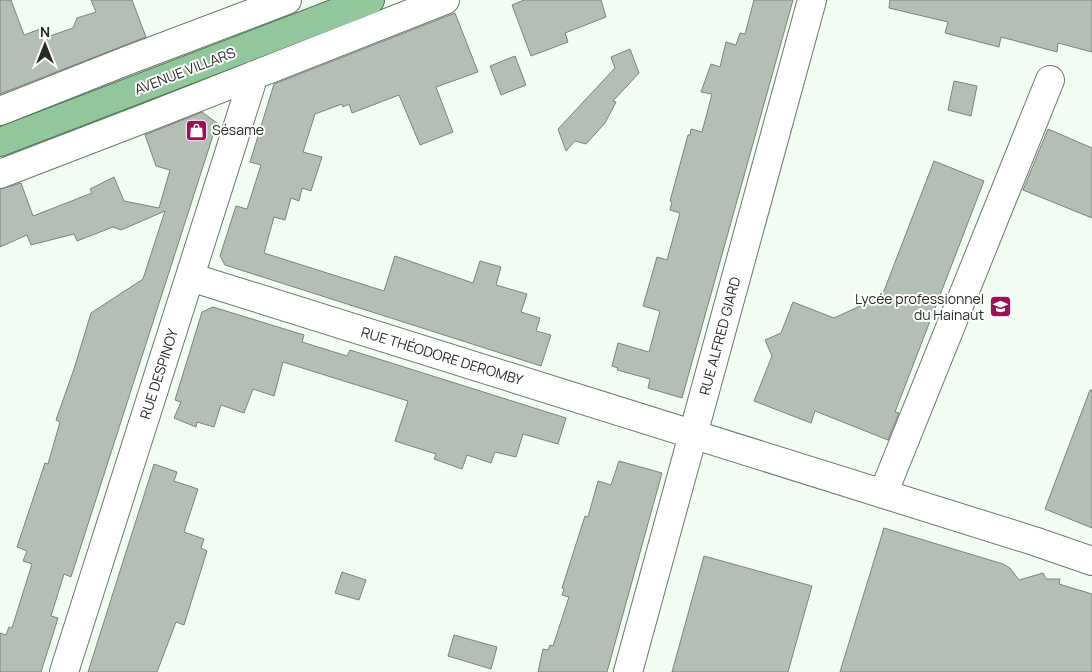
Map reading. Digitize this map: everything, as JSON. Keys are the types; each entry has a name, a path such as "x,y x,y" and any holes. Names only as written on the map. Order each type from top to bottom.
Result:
{"main road":[{"name":"AVENUE VILLARS","path":"0,142 370,0"}],"street":[{"path":"0,174 148,118 445,0"},
{"name":"RUE ALFRED GIARD","path":"628,672 812,0"},
{"path":"0,111 282,1"},
{"name":"RUE DESPINOY","path":"64,672 254,75"},
{"path":"883,494 1050,80"},
{"name":"RUE THÉODORE DEROMBY","path":"190,276 1034,541 1092,561"}],"building":[{"path":"0,0 11,0 24,35 43,28 47,37 73,28 77,18 96,12 91,0 132,0 146,37 0,94"},
{"path":"524,0 601,0 606,17 565,33 568,42 531,56 512,5"},
{"path":"754,0 793,0 682,398 648,388 650,379 617,370 618,368 612,366 618,343 649,352 660,311 643,306 657,257 667,260 680,213 670,210 672,202 670,201 688,135 690,135 691,129 702,132 712,94 701,92 711,64 720,67 726,42 736,45 740,33 745,34"},
{"path":"890,0 1092,0 1092,52 1058,43 1057,52 1001,37 999,47 945,33 948,22 889,8"},
{"path":"455,13 478,72 436,87 453,132 420,145 399,95 352,113 349,104 343,107 342,104 315,114 303,152 322,157 311,191 302,188 299,201 291,198 285,220 274,217 264,253 384,291 395,256 473,283 480,261 501,267 496,285 527,294 521,312 540,318 536,331 551,335 541,366 225,265 220,256 236,206 247,209 261,165 250,162 274,84"},
{"path":"630,49 639,73 613,101 616,102 605,123 586,144 575,141 566,151 558,129 615,68 611,57"},
{"path":"515,56 526,85 501,95 490,66"},
{"path":"954,81 977,86 971,116 948,110"},
{"path":"202,112 217,123 71,577 64,574 51,616 58,618 41,672 0,672 0,633 6,635 9,627 12,628 32,564 23,561 27,551 17,547 45,463 48,464 60,422 56,420 91,313 143,279 165,211 121,230 113,227 77,241 74,234 31,245 27,235 0,247 0,189 21,183 33,216 92,193 90,189 114,177 124,201 159,208 170,170 156,166 145,135"},
{"path":"1048,129 1092,148 1092,218 1023,190"},
{"path":"934,161 984,181 895,412 899,413 888,440 815,411 811,423 754,401 772,356 765,340 781,333 793,302 834,318 882,296"},
{"path":"213,307 304,335 302,342 347,356 350,350 566,418 558,444 523,434 516,457 495,452 491,463 467,455 462,469 434,459 436,454 395,441 408,401 283,362 274,396 253,389 244,413 221,405 214,427 197,422 196,427 174,418 181,402 175,400 202,312"},
{"path":"1090,390 1092,390 1092,528 1045,509"},
{"path":"619,461 662,473 607,672 538,672 543,649 548,650 550,645 553,646 569,597 562,595 564,589 562,588 585,516 588,517 598,481 611,485"},
{"path":"154,464 177,472 174,481 198,489 184,532 204,539 201,548 207,551 184,625 176,622 157,672 88,672"},
{"path":"884,528 1003,564 1010,568 1019,580 1043,573 1046,579 1060,579 1059,584 1092,594 1092,672 840,672"},
{"path":"704,556 812,586 788,672 672,672"},
{"path":"342,572 366,580 359,600 335,593"},
{"path":"454,635 497,647 491,669 448,656"}],"place":[{"name":"Sésame","path":"196,130"},
{"name":"Lycée professionnel du Hainaut","path":"1000,307"}]}
